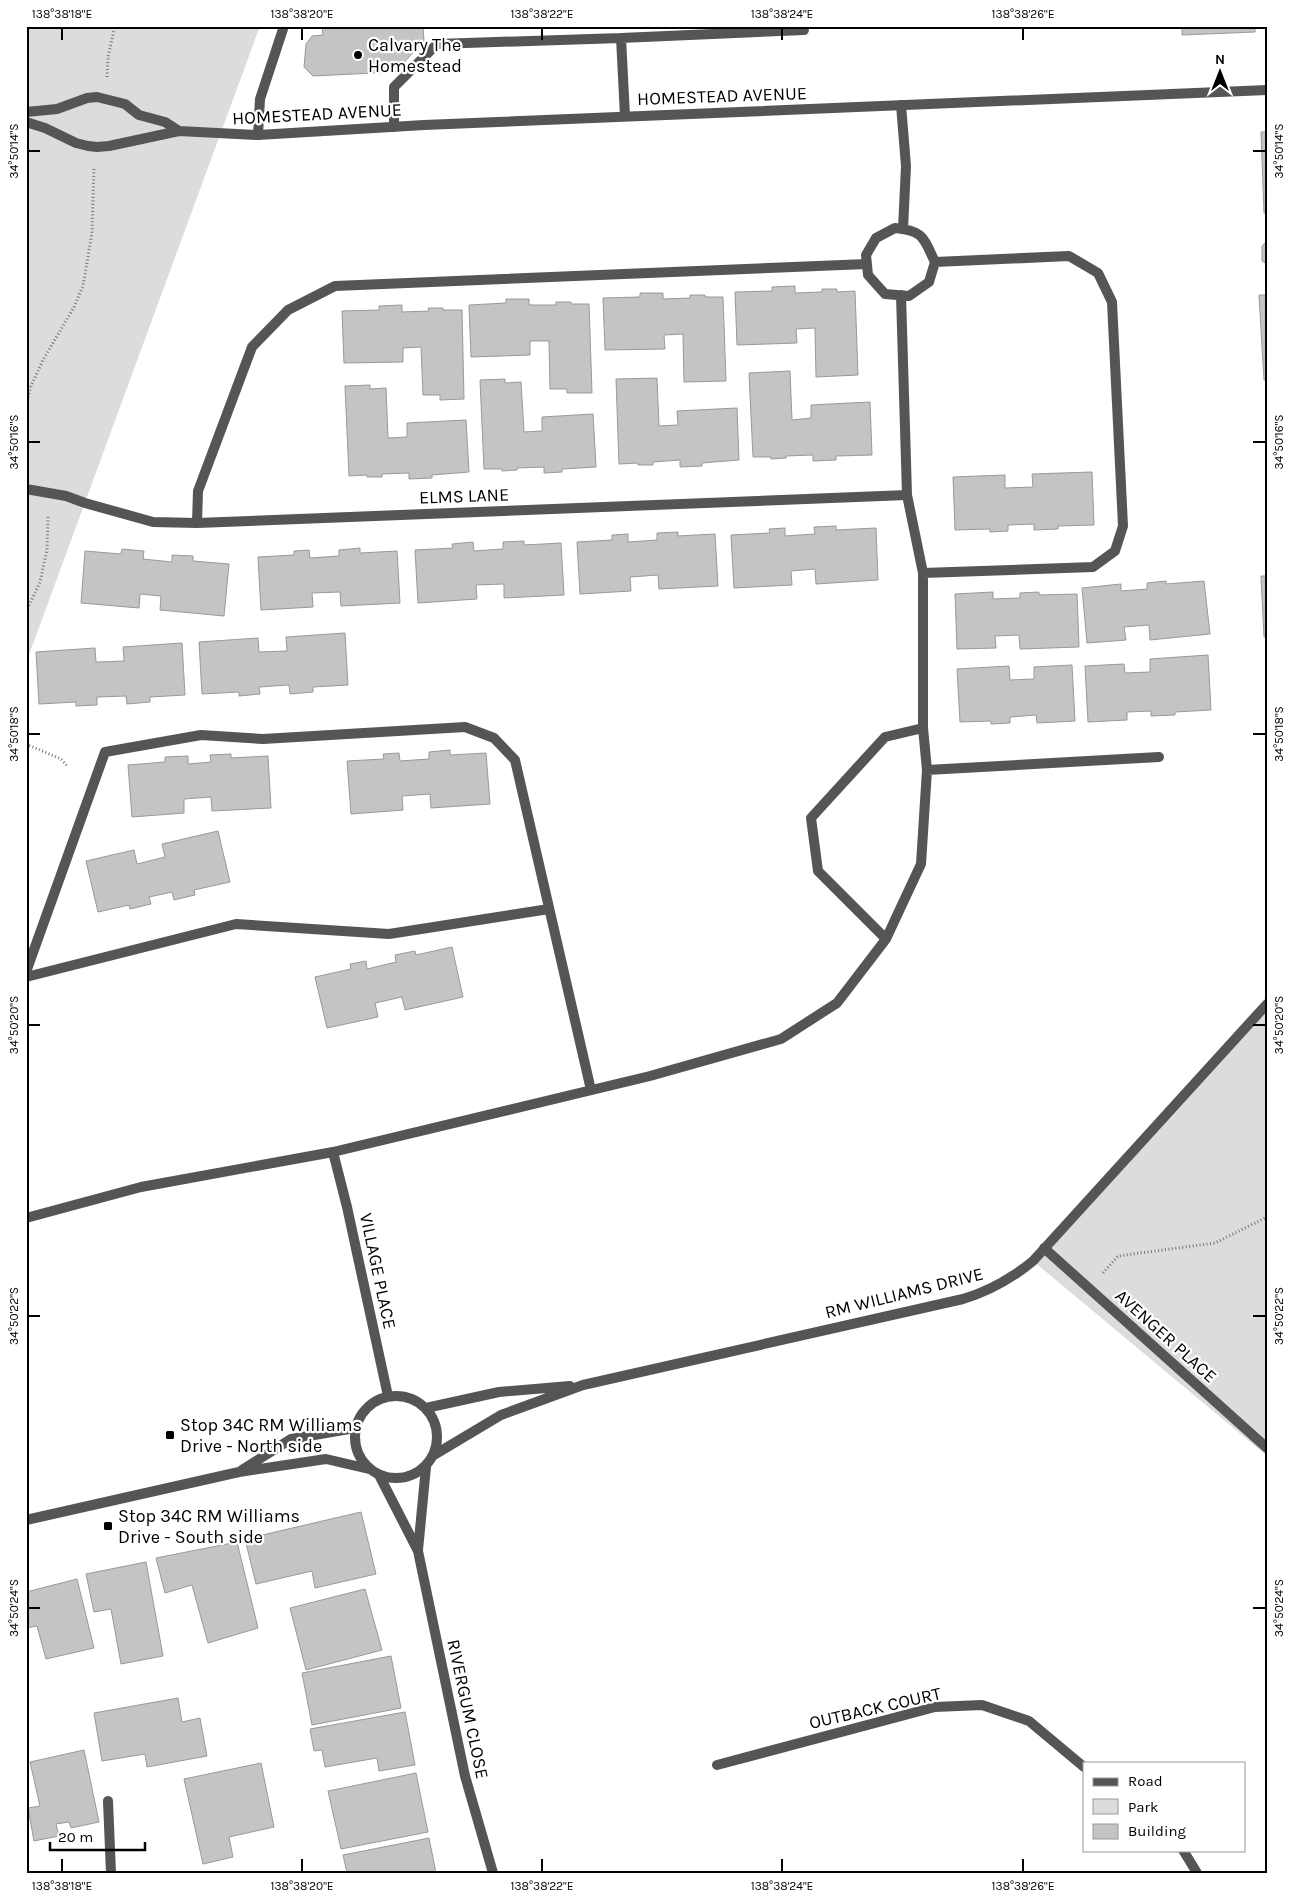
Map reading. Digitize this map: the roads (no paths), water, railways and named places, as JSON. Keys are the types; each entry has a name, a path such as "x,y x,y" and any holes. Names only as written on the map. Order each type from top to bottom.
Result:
{"street":[{"path":"258,135 260,99 284,26"},
{"path":"394,127 394,86 436,44 804,30"},
{"path":"621,38 626,116"},
{"name":"HOMESTEAD AVENUE","path":"26,122 45,128 76,143 97,147 179,131 258,135 626,116 1267,90"},
{"name":"HOMESTEAD AVENUE","path":"26,112 56,109 87,98 104,98 125,104 139,115 165,122 179,131"},
{"path":"901,105 906,166 904,229"},
{"path":"895,228 904,229 911,229 923,236 936,262 929,282 909,296 885,294 868,275 866,255 876,238 895,228"},
{"path":"923,573 1093,567 1115,551 1123,526 1112,302 1098,273 1069,256 936,262"},
{"path":"197,523 198,491 252,347 288,310 335,286 867,264"},
{"path":"26,1218 141,1187 333,1152 650,1076 781,1039 837,1003 886,939 921,864 927,770 922,728 923,573 907,495 901,295"},
{"name":"ELMS LANE","path":"26,489 66,496 152,522 197,523 907,495"},
{"path":"26,972 104,752 201,735 263,739 465,727 494,738 515,760 591,1090"},
{"path":"886,939 818,871 811,818 885,737 922,728"},
{"path":"927,770 1158,757"},
{"path":"26,976 236,924 388,934 549,909"},
{"name":"RM WILLIAMS DRIVE","path":"434,1455 501,1415 583,1385 970,1297 1000,1285 1018,1273 1044,1248 1267,1004"},
{"name":"VILLAGE PLACE","path":"333,1152 348,1207 388,1396"},
{"name":"AVENGER PLACE","path":"1044,1248 1267,1448"},
{"name":"RM WILLIAMS DRIVE","path":"426,1408 499,1392 583,1385"},
{"path":"397,1395 418,1402 433,1417 437,1429 438,1438 434,1455 426,1467 412,1476 396,1479 379,1475 369,1469 360,1459 357,1452 354,1438 355,1428 360,1415 376,1401 388,1396 397,1395"},
{"path":"238,1472 291,1439 355,1428"},
{"path":"26,1520 238,1472 326,1459 369,1469"},
{"name":"RIVERGUM CLOSE","path":"418,1551 426,1467"},
{"name":"RIVERGUM CLOSE","path":"379,1475 418,1551 465,1776 493,1873"},
{"name":"OUTBACK COURT","path":"717,1764 935,1707 982,1705 1029,1721 1083,1766"},
{"path":"108,1801 111,1873"},
{"path":"1183,1852 1197,1873"}],"place":[{"name":"Calvary The Homestead","path":"358,55"},
{"name":"Stop 34C RM Williams Drive - North side","path":"170,1435"},
{"name":"Stop 34C RM Williams Drive - South side","path":"108,1526"}]}
